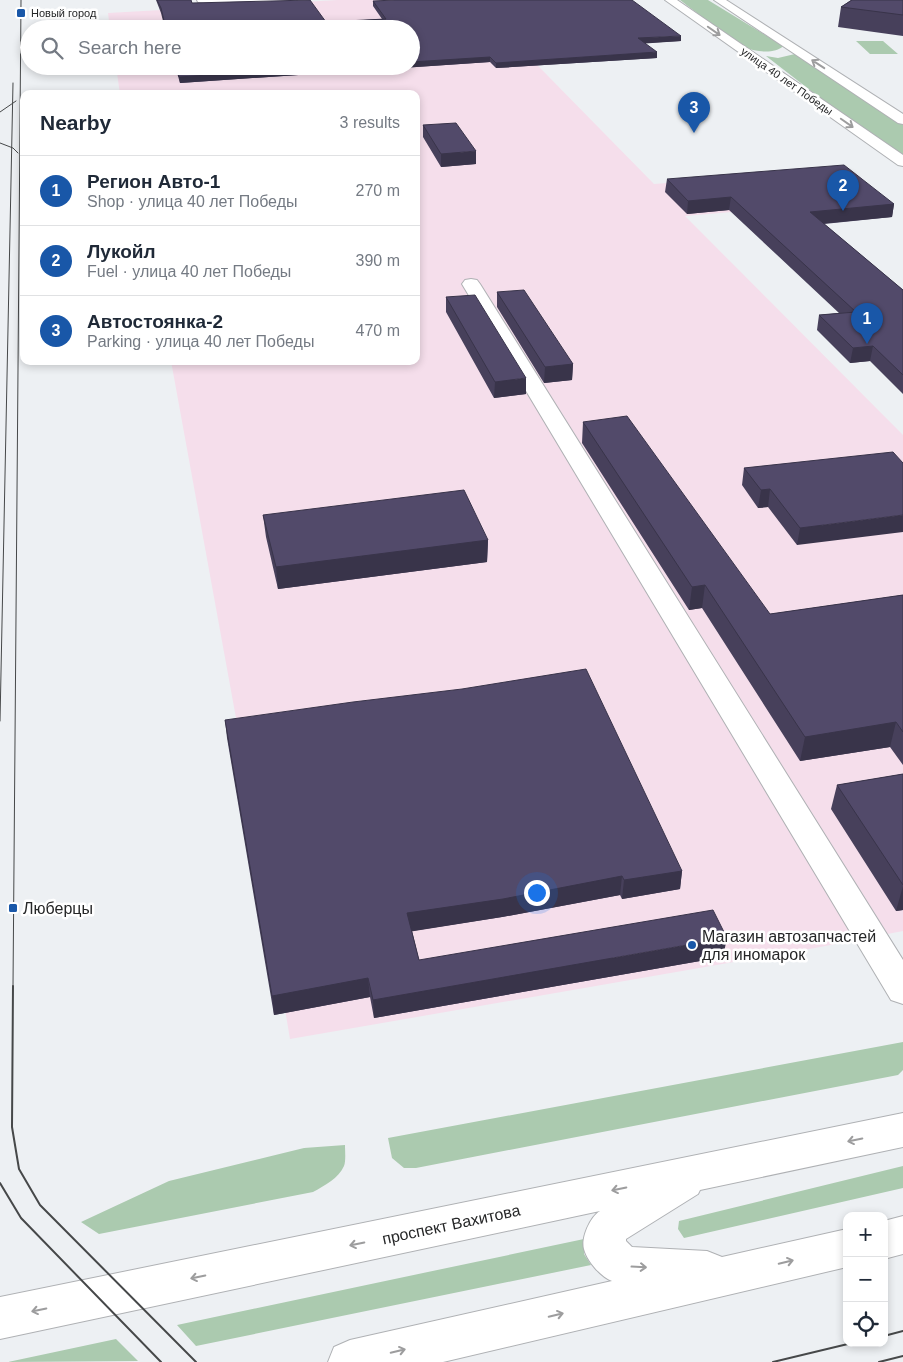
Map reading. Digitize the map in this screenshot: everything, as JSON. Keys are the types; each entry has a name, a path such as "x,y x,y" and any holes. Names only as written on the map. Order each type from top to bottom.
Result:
{"street":[{"path":"202,0 220,4 292,0"},
{"path":"720,0 786,50 903,120"},
{"name":"улица 40 лет Победы","path":"672,1 903,162"},
{"path":"740,49 765,53"},
{"path":"471,284 903,990"},
{"name":"проспект Вахитова","path":"0,1318 903,1130"},
{"path":"701,1172 608,1228 604,1248 623,1266 738,1273"},
{"path":"888,1239 903,1235"},
{"path":"350,1362 843,1249"}],"shaded area":[{"path":"338,0 605,0 492,19 654,184 833,170 871,200 685,216 903,435 903,931 290,1039 236,718 172,365 420,365 420,90 119,90 117,75 420,75 420,20 109,20 108,13"}],"green space":[{"path":"680,0 708,0 783,46 780,49 766,52 746,48 721,32"},
{"path":"856,41 883,41 898,54 870,54"},
{"path":"795,54 903,125 903,156 837,111 766,56 778,58"},
{"path":"903,1042 903,1070 898,1075 416,1168 404,1168 392,1158 388,1138"},
{"path":"345,1145 345,1161 342,1170 331,1181 313,1192 99,1234 81,1222 169,1181 304,1148"},
{"path":"903,1166 903,1188 684,1238 678,1229 679,1221"},
{"path":"584,1239 584,1254 591,1265 196,1346 177,1325"},
{"path":"116,1339 138,1361 8,1362"}],"building":[{"path":"157,0 191,0 192,3 310,0 325,20 164,20"},
{"path":"632,0 681,36 638,38 657,52 496,63 490,57 420,61 420,20 366,20 386,19 373,1"},
{"path":"852,0 903,0 903,15 841,7"},
{"path":"178,75 209,75 179,77"},
{"path":"456,123 476,151 441,154 423,125"},
{"path":"844,165 894,204 810,212 903,290 903,375 873,346 853,348 819,315 856,312 731,197 688,201 667,179"},
{"path":"524,290 573,364 545,367 497,292"},
{"path":"475,295 526,378 495,382 446,297"},
{"path":"627,416 770,614 903,595 903,732 896,722 805,737 705,585 692,587 583,422"},
{"path":"893,452 903,463 903,515 800,528 770,489 761,490 744,468"},
{"path":"464,490 488,540 276,567 263,515"},
{"path":"586,669 682,871 624,880 622,876 503,899 407,913 419,960 713,910 727,938 373,1000 368,978 272,996 225,720 462,689"},
{"path":"903,774 903,885 837,785"}],"tram line":[{"path":"21,0 21,20"},
{"path":"20,75 20,90"},
{"path":"13,83 13,103"},
{"path":"13,103 16,101"},
{"path":"0,112 13,103"},
{"path":"12,147 13,103"},
{"path":"13,987 20,123"},
{"path":"0,143 12,147"},
{"path":"0,721 12,147"},
{"path":"12,147 18,153"},
{"path":"13,986 12,1127 19,1169 40,1205 196,1362"},
{"path":"0,1183 21,1218 161,1362"},
{"path":"888,1335 903,1331"},
{"path":"773,1362 843,1345"},
{"path":"879,1362 903,1356"}],"place":[{"name":"Новый город","path":"21,13"},
{"name":"Автостоянка-2","path":"694,133"},
{"name":"Лукойл","path":"843,211"},
{"name":"Регион Авто-1","path":"867,344"},
{"name":"Люберцы","path":"13,908"},
{"name":"Магазин автозапчастей для иномарок","path":"692,945"}]}
